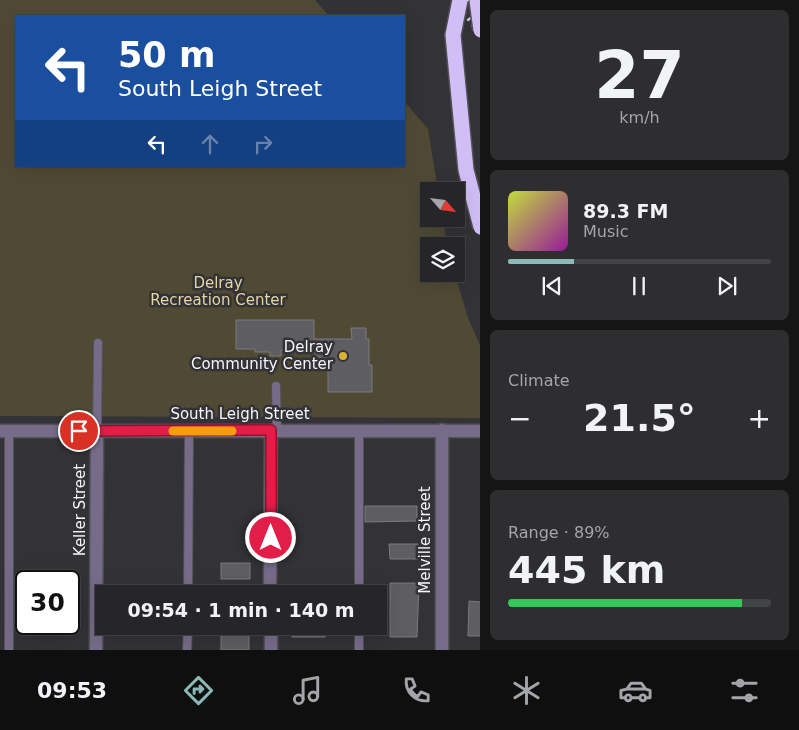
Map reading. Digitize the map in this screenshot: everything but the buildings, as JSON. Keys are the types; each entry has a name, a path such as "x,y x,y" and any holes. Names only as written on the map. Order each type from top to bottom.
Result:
{"highway":[{"path":"460,0 453,35 466,170 480,227"},
{"path":"477,0 480,30"}],"street":[{"path":"270,585 274,430"},
{"name":"Melville Street","path":"442,430 442,650"},
{"name":"South Leigh Street","path":"5,431 480,431"},
{"name":"Keller Street","path":"96,650 97,431"},
{"path":"271,635 271,650"}],"lane":[{"path":"97,431 98,343"},
{"path":"274,430 276,386"},
{"path":"359,430 359,585"},
{"path":"5,431 9,650"},
{"path":"188,585 189,431"},
{"path":"188,635 188,650"},
{"path":"359,635 359,650"}],"green space":[{"name":"Delray Recreation Center","path":"0,0 315,0 328,15 15,15 15,167 405,167 405,102 428,129 437,182 420,182 420,228 444,228 446,237 420,237 420,282 457,282 468,318 480,345 480,418 0,416"}],"railway":[{"path":"455,0 480,35"},
{"path":"466,0 480,20"}],"slow traffic":[{"path":"173,431 232,431"}],"place":[{"name":"Delray Community Center","path":"343,356"}],"route":[{"path":"79,431 271,430 271,538"}]}
